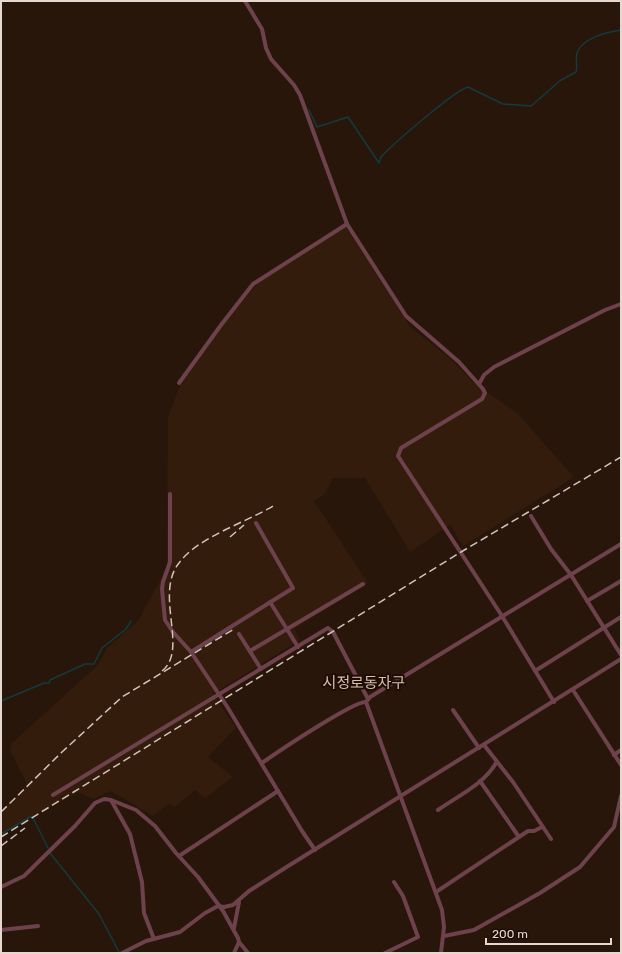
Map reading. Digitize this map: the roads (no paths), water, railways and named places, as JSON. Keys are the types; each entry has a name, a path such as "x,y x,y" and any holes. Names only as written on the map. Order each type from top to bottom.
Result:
{"street":[{"path":"245,1 262,29 266,48 271,59 294,85 300,96 347,224 406,316 459,362 485,393 482,399 401,448 398,456 502,616 554,702"},
{"path":"180,383 221,325 253,284 347,224"},
{"path":"479,384 484,374 494,367 605,310 621,304"},
{"path":"170,494 170,562 162,585 163,614 167,625 191,652 262,763 315,850"},
{"path":"531,516 551,549 571,575 621,655"},
{"path":"191,652 293,587 256,523"},
{"path":"262,763 342,712 359,702 367,701 502,616 621,544"},
{"path":"587,601 621,581"},
{"path":"250,651 363,584"},
{"path":"270,602 298,647"},
{"path":"535,671 621,617"},
{"path":"53,795 326,629 330,628 367,701 400,797 436,892 442,910 444,936 441,953"},
{"path":"239,634 262,669"},
{"path":"122,953 140,943 180,932 205,913 218,906 229,907 240,898 315,850 621,659"},
{"path":"573,690 621,766"},
{"path":"453,710 479,748"},
{"path":"484,745 496,763 513,782 551,839"},
{"path":"614,755 621,750"},
{"path":"438,810 480,781 492,770 496,763"},
{"path":"480,781 519,837"},
{"path":"179,856 278,791"},
{"path":"444,936 474,930 540,893 580,867 614,827 621,796"},
{"path":"1,887 24,876 75,826 95,803 104,799 111,800 141,814 158,829 198,877 234,931 238,942 248,953"},
{"path":"111,800 130,834 142,882 144,913 154,939"},
{"path":"436,892 528,831 534,831 542,827"},
{"path":"384,953 418,937 403,896 394,882"},
{"path":"234,931 236,911 240,898"},
{"path":"1,930 38,926"},
{"path":"234,953 238,942"}],"waterway":[{"path":"309,110 317,127 348,117 379,163 381,157 398,141 424,118 461,90 468,87 503,104 531,106 561,80 576,72 577,53 584,43 602,34 621,30"},
{"path":"1,701 44,683 49,683 50,680 85,664 94,664 102,648 126,629 131,621"},
{"path":"1,834 32,816 48,848"},
{"path":"50,853 99,914 119,952"}],"railway":[{"path":"1,837 461,552 621,457"},
{"path":"162,671 169,662 173,650 170,590 172,576 179,563 187,554 210,538 273,506"},
{"path":"230,537 244,525"},
{"path":"1,812 62,752 122,697 234,629"},
{"path":"1,846 25,828"}],"district":[{"name":"시정로동자구","path":"364,683"}]}
